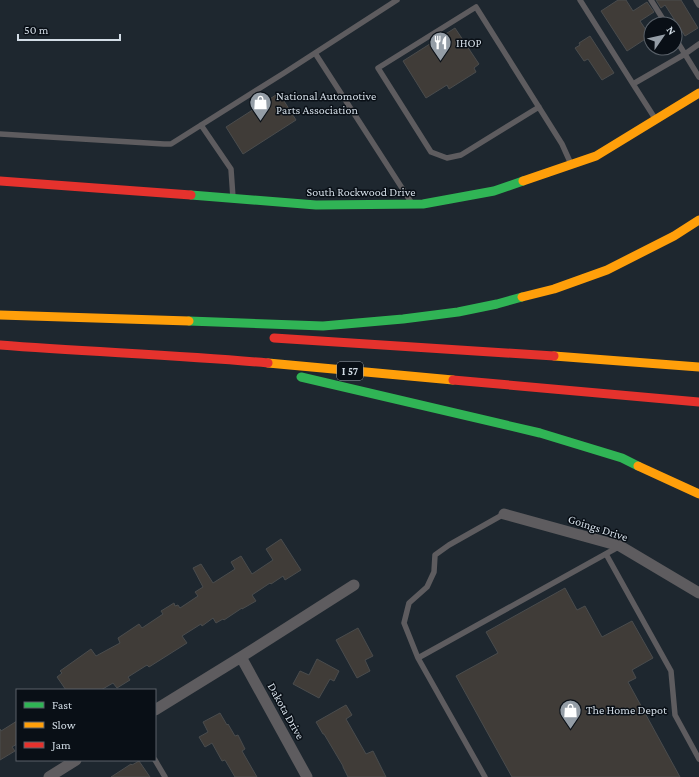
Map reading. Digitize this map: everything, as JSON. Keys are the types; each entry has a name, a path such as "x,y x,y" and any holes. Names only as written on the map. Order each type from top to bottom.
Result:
{"main road":[{"name":"South Rockwood Drive","path":"0,181 316,205 423,204 494,191 596,156 699,93"},
{"path":"0,316 323,326 450,313 497,304 554,289 607,270 674,236 699,220"},
{"path":"0,322 80,326"},
{"path":"262,337 587,358 699,367"},
{"name":"I 57","path":"0,345 231,360 699,402"},
{"path":"231,360 540,433 622,458 699,494"}],"street":[{"name":"Goings Drive","path":"504,514 620,546 699,593"},
{"path":"156,709 242,657 354,585"},
{"name":"Dakota Drive","path":"242,657 307,777"},
{"path":"49,777 74,761"}],"lane":[{"path":"0,134 171,144 397,0"},
{"path":"580,0 656,120"},
{"path":"651,0 661,16"},
{"path":"696,0 699,5"},
{"path":"539,107 461,155 447,158 431,152 378,68 476,7 539,107 562,144 571,165"},
{"path":"633,84 685,54 699,44"},
{"path":"683,51 699,77"},
{"path":"315,53 412,204"},
{"path":"201,125 231,169 233,199"},
{"path":"484,777 418,658 404,624 410,603 427,588 434,572 435,555 449,545 504,514"},
{"path":"418,658 620,546"},
{"path":"606,554 671,671 675,715 699,759"},
{"path":"156,761 165,777"}],"building":[{"path":"618,0 626,0 633,11 647,2 654,12 648,16 643,16 643,19 640,21 643,26 643,41 627,51 601,11"},
{"path":"656,0 681,0 698,28 685,36 683,33 683,16 672,16 665,5 661,8"},
{"name":"IHOP","path":"455,28 479,64 474,68 476,72 449,89 447,85 426,98 403,61"},
{"path":"590,36 614,73 602,80 588,59 584,61 575,48 580,45 579,43"},
{"name":"National Automotive Parts Association","path":"279,93 296,120 243,154 226,127"},
{"path":"281,539 301,570 285,580 283,576 271,584 270,583 252,595 256,601 224,620 223,619 216,623 213,618 202,626 201,624 182,636 187,643 149,667 147,665 128,677 130,680 117,688 113,683 103,689 65,689 57,677 62,673 60,671 91,649 96,656 120,643 118,638 139,624 142,628 163,614 161,611 174,603 175,606 178,605 180,608 198,596 195,592 203,587 193,568 201,564 213,583 235,569 231,562 241,556 252,574 273,560 266,549"},
{"name":"The Home Depot","path":"565,588 577,610 585,606 602,637 632,621 653,658 632,670 636,678 628,682 680,777 512,777 456,676 498,653 486,632"},
{"path":"358,628 373,656 365,660 370,671 357,678 336,640"},
{"path":"317,659 339,671 334,681 330,679 319,698 293,684 300,671 309,675"},
{"path":"346,705 352,715 346,719 366,754 373,751 386,777 348,777 343,766 316,722"},
{"path":"220,713 235,736 238,735 245,749 242,751 257,777 235,777 225,760 222,761 212,743 205,747 199,737 208,732 203,722"},
{"path":"16,722 16,745 12,747 15,751 0,760 0,729 1,731"},
{"path":"139,761 150,777 111,777 131,764 132,765"}],"traffic: fast":[{"path":"191,195 316,205 423,204 494,191 523,181"},
{"path":"189,321 323,326 403,319 458,312 522,297"},
{"path":"301,377 540,433 622,458 638,466"}],"traffic: slow":[{"path":"523,181 596,156 699,93"},
{"path":"522,297 554,289 607,270 674,236 699,220"},
{"path":"0,315 189,321"},
{"path":"554,356 699,367"},
{"path":"268,363 453,380"},
{"path":"638,466 699,494"}],"traffic: jam":[{"path":"0,181 191,195"},
{"path":"274,338 554,356"},
{"path":"0,345 268,363"},
{"path":"453,380 699,402"}],"place":[{"name":"IHOP","path":"441,62"},
{"name":"National Automotive Parts Association","path":"261,122"},
{"name":"The Home Depot","path":"570,730"}]}
